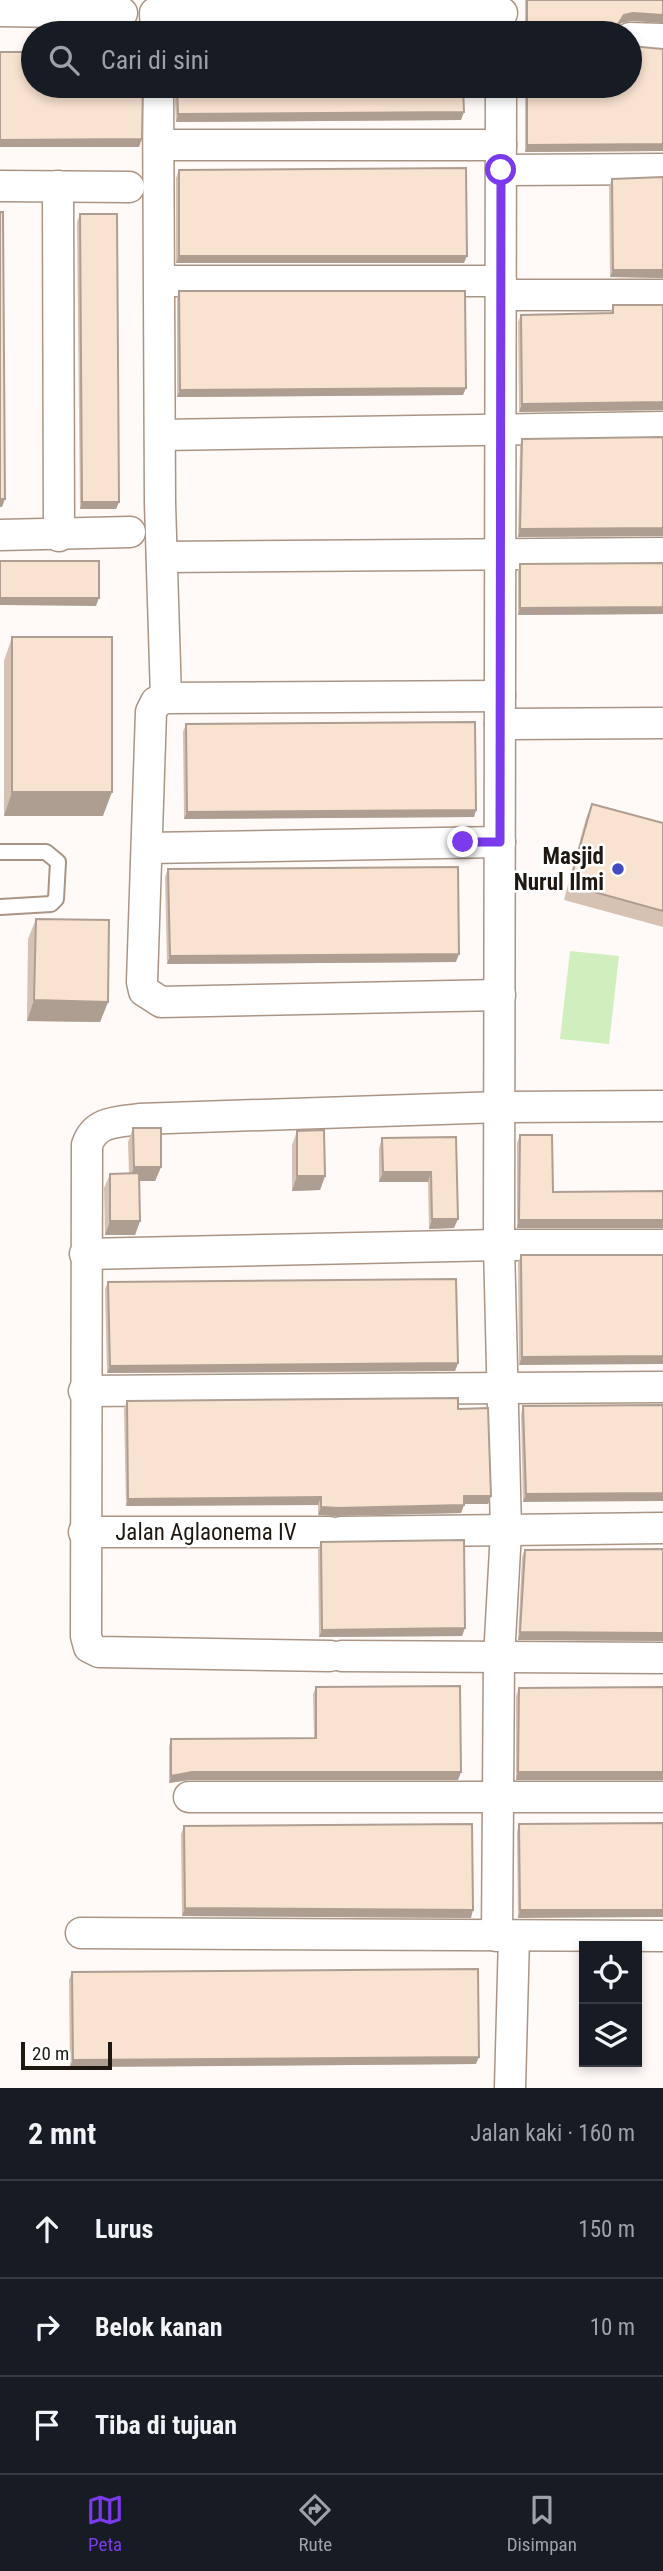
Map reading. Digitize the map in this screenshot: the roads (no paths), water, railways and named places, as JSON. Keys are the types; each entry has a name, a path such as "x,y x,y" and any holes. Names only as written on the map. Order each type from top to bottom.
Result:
{"street":[{"path":"0,11 53,6 122,12"},
{"path":"155,15 502,15"},
{"path":"642,38 663,39"},
{"path":"158,98 162,556 166,698"},
{"path":"501,98 499,1245 506,1531 499,1658 498,1797 510,2088"},
{"path":"160,145 501,158 663,169"},
{"path":"0,186 129,187"},
{"path":"58,186 59,536"},
{"path":"160,281 501,288 663,295"},
{"path":"161,435 501,428 663,428"},
{"path":"0,535 59,536 130,532"},
{"path":"162,556 663,553"},
{"path":"500,995 160,1002 144,991 142,982 151,712 156,702 166,698 500,710 663,723"},
{"path":"147,848 500,842"},
{"path":"663,1106 500,1107 139,1119 107,1123 90,1135 87,1145 84,1391 86,1636 89,1647 99,1652 663,1658"},
{"path":"85,1254 499,1245 663,1245"},
{"path":"84,1391 663,1387"},
{"name":"Jalan Aglaonema IV","path":"84,1532 663,1528"},
{"path":"189,1797 663,1797"},
{"path":"80,1933 663,1936"}],"lane":[{"path":"0,852 46,852 58,862 56,899 51,904 0,907"}],"place":[{"name":"Masjid Nurul Ilmi","path":"618,869"}]}
